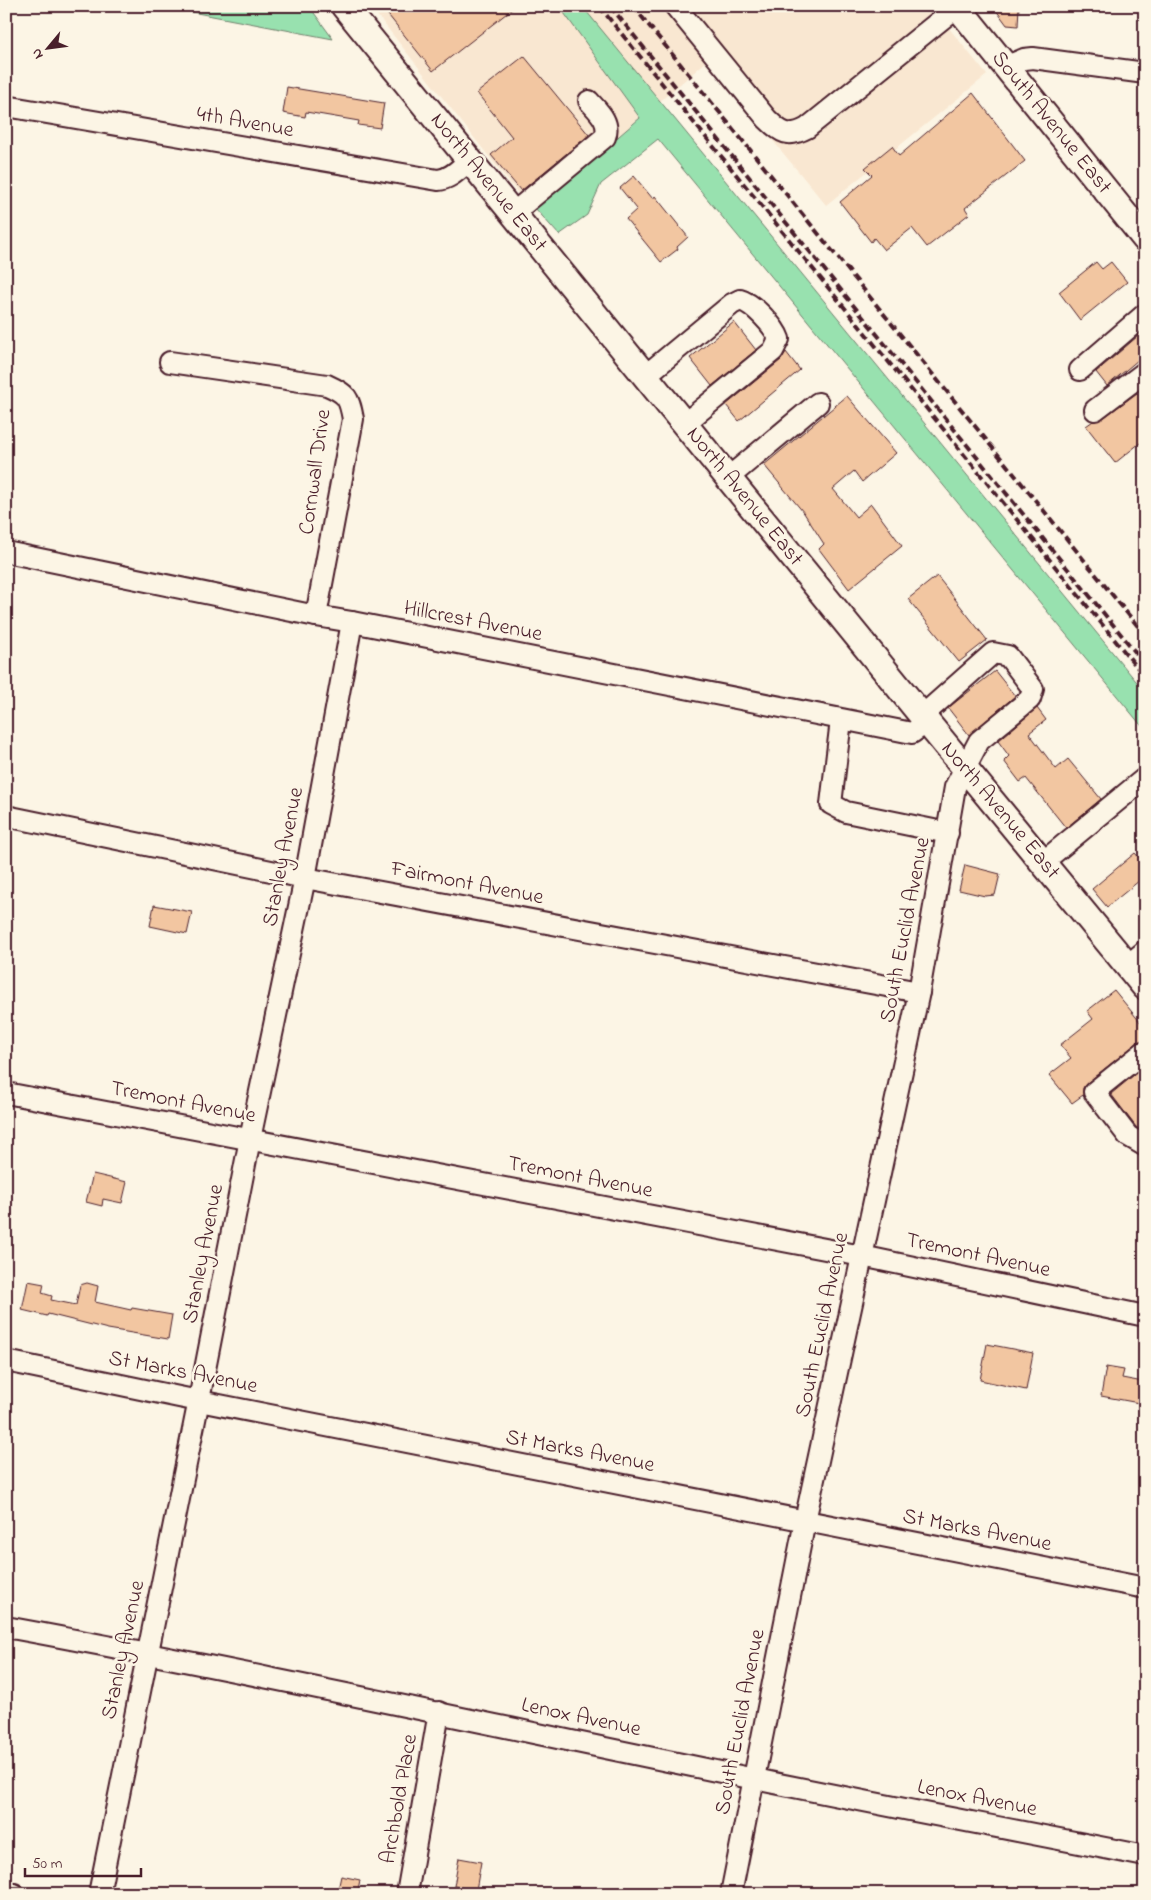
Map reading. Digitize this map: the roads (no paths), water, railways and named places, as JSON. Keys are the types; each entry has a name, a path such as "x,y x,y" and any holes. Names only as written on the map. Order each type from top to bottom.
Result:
{"main road":[{"name":"North Avenue East","path":"344,6 924,719 1043,862 1136,958 1145,987"},
{"name":"South Avenue East","path":"957,7 1145,239"}],"street":[{"path":"675,6 766,119 782,132 790,134 807,128 957,7"},
{"path":"1005,66 1024,59 1033,58 1145,72"},
{"path":"512,214 605,137 607,132 606,123 590,101"},
{"name":"4th Avenue","path":"6,106 438,180 450,177 469,161"},
{"path":"645,376 732,304 740,300 754,307 777,334 779,339 773,351 684,424"},
{"path":"1080,370 1145,314"},
{"name":"Cornwall Drive","path":"170,362 327,385 341,392 350,402 352,419 316,616"},
{"path":"1095,410 1145,372"},
{"path":"728,478 818,403"},
{"name":"Hillcrest Avenue","path":"6,552 316,616 912,733 924,719"},
{"name":"Stanley Avenue","path":"99,1894 250,1139 305,878 352,622"},
{"name":"South Euclid Avenue","path":"731,1894 805,1521 919,992 956,787 979,741 1030,698 1033,689 1008,656 993,653 924,719"},
{"path":"841,720 831,804 846,812 948,833"},
{"path":"1043,862 1145,778"},
{"name":"Fairmont Avenue","path":"6,816 305,878 919,992"},
{"path":"1145,1051 1094,1092 1128,1136 1145,1146"},
{"name":"Tremont Avenue","path":"6,1093 862,1256 1145,1316"},
{"name":"St Marks Avenue","path":"6,1361 1145,1588"},
{"name":"Lenox Avenue","path":"6,1627 148,1653 754,1779 1145,1856"},
{"name":"Archbold Place","path":"407,1894 439,1712"},
{"path":"6,1892 14,1894"}],"railway":[{"path":"599,6 1145,677"},
{"path":"610,6 1145,664"},
{"path":"633,6 1145,635"}]}
